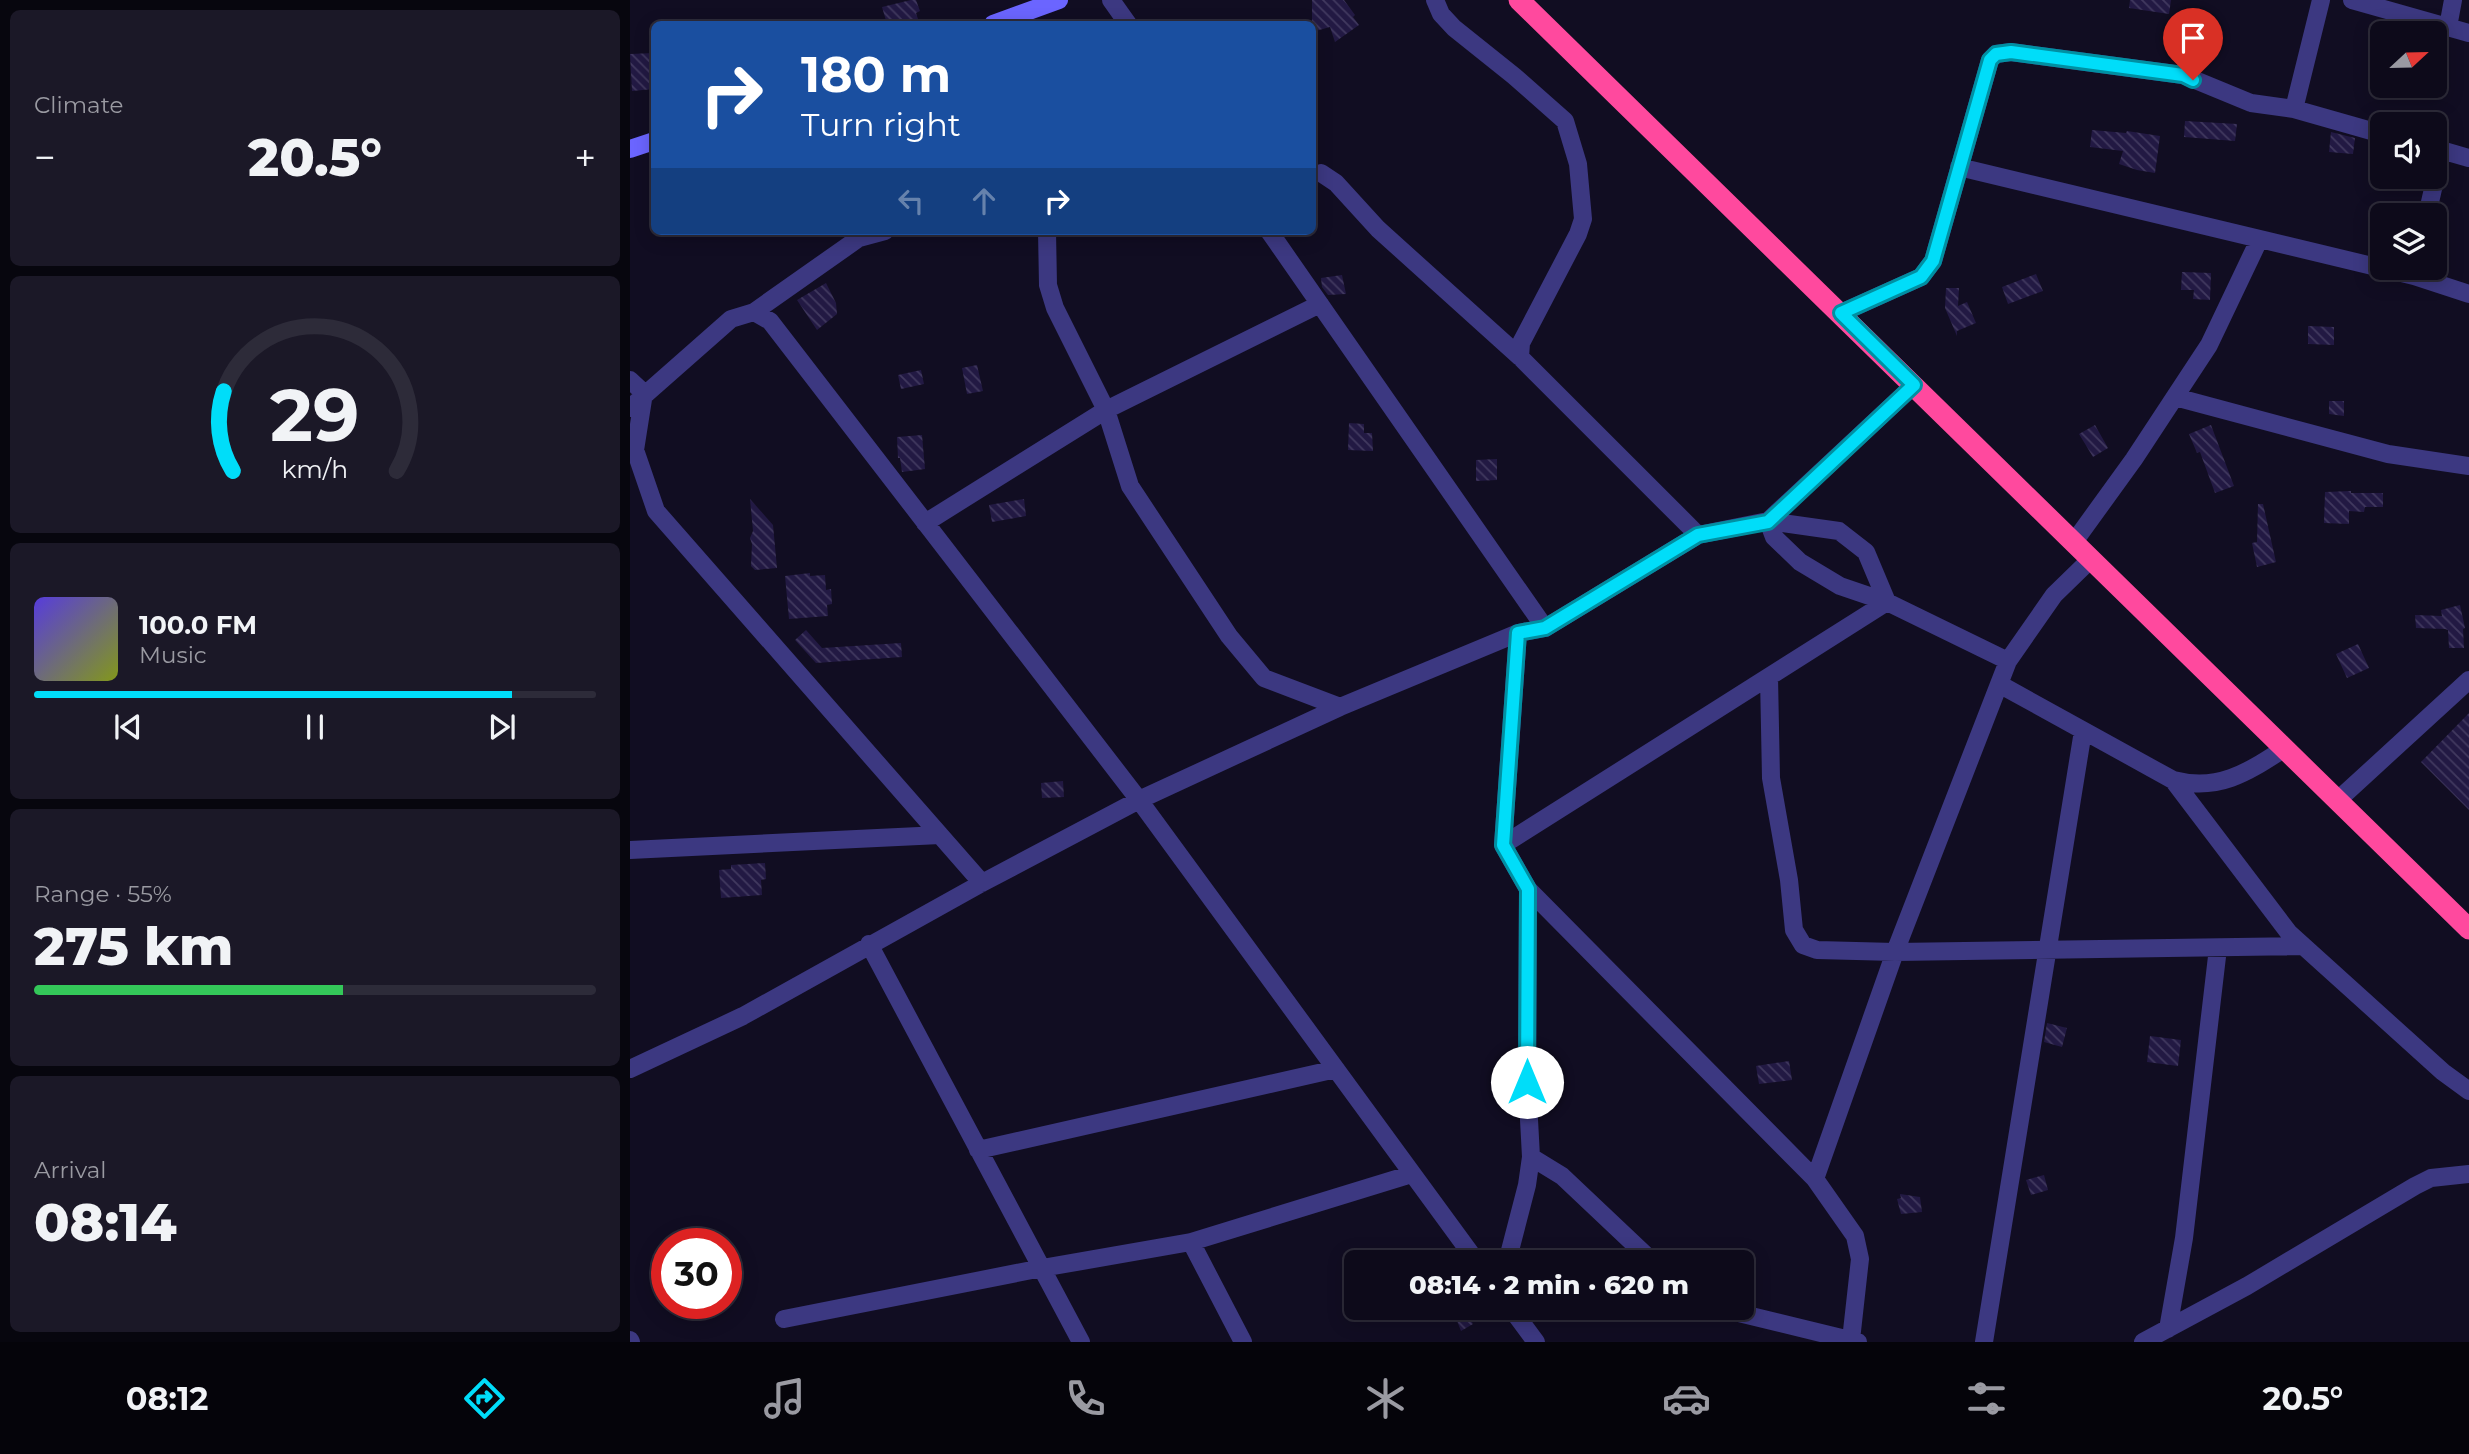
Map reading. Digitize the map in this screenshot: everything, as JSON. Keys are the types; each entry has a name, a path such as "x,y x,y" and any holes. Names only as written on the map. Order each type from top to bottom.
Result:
{"highway":[{"path":"1519,0 2469,929"}],"street":[{"path":"1111,0 1126,21"},
{"path":"1435,0 1441,14 1454,28 1565,121 1578,164 1583,219 1578,234 1521,343 1520,357"},
{"path":"2294,109 2321,0"},
{"path":"2352,0 2469,33"},
{"path":"2448,27 2453,0"},
{"path":"1005,21 1048,2"},
{"path":"1841,313 1921,277 1933,261 1990,60 1996,54 2011,52 2183,75 2251,103 2294,109 2370,131"},
{"path":"630,149 651,142"},
{"path":"2447,152 2469,158"},
{"path":"1959,167 2259,240 2370,263"},
{"path":"1321,173 1336,183 1378,229 1520,357 1698,535"},
{"path":"630,408 731,318 754,312 859,238 870,235"},
{"path":"1047,235 1048,285 1055,308 1106,410 1130,486 1237,646 1264,678 1340,708"},
{"path":"1272,235 1545,628"},
{"path":"2074,542 2134,459 2209,345 2259,240"},
{"path":"2435,280 2469,294"},
{"path":"925,523 1106,410 1320,304"},
{"path":"754,312 770,321 1139,800 1468,1250"},
{"path":"630,380 644,393"},
{"path":"1768,522 1914,385"},
{"path":"644,393 635,450 656,511 982,883"},
{"path":"2175,397 2388,454 2469,466"},
{"path":"1768,522 1774,537 1800,562 1840,586 1887,602 2008,660"},
{"path":"630,1069 743,1016 869,944 1139,800 1340,708 1518,633 1545,628 1698,535 1768,522 1839,531 1866,552 1887,602"},
{"path":"1815,1179 1895,952 2008,660 2054,595 2091,559"},
{"path":"1503,845 1887,602"},
{"path":"1518,633 1503,845 1528,889 1815,1179 1855,1237 1860,1259 1854,1341 1754,1317"},
{"path":"1769,677 1771,778 1789,880 1794,930 1803,945 1817,950 1895,952 2304,946"},
{"path":"2338,800 2469,680"},
{"path":"1998,684 2173,780 2191,784 2243,775 2285,748"},
{"path":"1984,1342 2083,731"},
{"path":"2173,780 2275,916 2304,946 2443,1072 2469,1091"},
{"path":"630,850 940,835"},
{"path":"1510,1250 1527,1185 1531,1157 1527,1082 1528,889"},
{"path":"869,944 1081,1342"},
{"path":"2168,1329 2184,1238 2218,948"},
{"path":"978,1150 1336,1069"},
{"path":"1531,1157 1562,1176 1640,1250"},
{"path":"784,1319 1041,1268 1191,1242 1412,1174"},
{"path":"2143,1342 2247,1286 2415,1186 2431,1178 2469,1174"},
{"path":"1191,1242 1243,1342"},
{"path":"1519,1320 1535,1342"}],"building":[{"path":"916,0 920,11 916,13 918,19 916,21 886,21 882,7"},
{"path":"1312,0 1344,0 1359,25 1335,42 1330,27 1316,31 1316,21 1312,21"},
{"path":"2130,0 2171,0 2169,14 2129,8"},
{"path":"651,53 651,89 632,91 630,54"},
{"path":"2185,121 2237,124 2235,141 2184,137"},
{"path":"2092,130 2160,136 2155,173 2119,164 2123,151 2090,147"},
{"path":"2331,132 2355,138 2353,154 2329,152"},
{"path":"2182,272 2211,273 2210,300 2193,299 2194,290 2181,290"},
{"path":"2036,274 2043,291 2008,304 2002,287"},
{"path":"1342,275 1346,294 1328,295 1322,287 1321,278"},
{"path":"826,283 836,303 837,314 817,330 797,300"},
{"path":"1946,288 1959,288 1958,306 1967,302 1976,323 1957,331 1957,336 1945,308"},
{"path":"2308,326 2334,327 2334,345 2308,344"},
{"path":"977,365 983,391 967,394 962,368"},
{"path":"921,370 924,384 901,389 898,375"},
{"path":"2329,401 2344,401 2344,416 2329,414"},
{"path":"1349,423 1364,424 1364,433 1372,433 1373,451 1348,450"},
{"path":"2095,425 2108,448 2093,457 2079,434"},
{"path":"2211,425 2234,486 2215,493 2200,452 2197,453 2189,434"},
{"path":"922,435 925,469 902,472 897,437"},
{"path":"1497,459 1497,480 1476,481 1476,460"},
{"path":"2325,492 2383,493 2383,507 2365,507 2364,512 2349,511 2349,524 2324,523"},
{"path":"750,499 773,525 777,568 755,570 751,566 750,538 753,531"},
{"path":"1024,499 1026,516 992,522 989,505"},
{"path":"2258,504 2263,504 2276,562 2257,567 2252,543 2257,542"},
{"path":"810,573 810,576 825,575 826,590 831,589 832,604 827,605 828,616 789,619 785,576"},
{"path":"2460,605 2465,628 2464,648 2449,648 2448,630 2416,628 2415,615 2442,616 2441,610"},
{"path":"806,630 822,648 901,643 902,657 816,663 795,640"},
{"path":"2358,644 2369,668 2347,678 2336,654"},
{"path":"2469,713 2469,810 2421,762"},
{"path":"1063,781 1064,797 1042,798 1041,783"},
{"path":"765,863 766,879 761,880 762,895 721,898 719,870 731,869 731,865"},
{"path":"2047,1023 2067,1028 2062,1047 2044,1042"},
{"path":"2150,1036 2181,1040 2178,1066 2147,1062"},
{"path":"1789,1061 1792,1080 1759,1084 1756,1066"},
{"path":"2044,1175 2048,1190 2031,1195 2026,1180"},
{"path":"1900,1194 1920,1197 1922,1212 1901,1214 1897,1199 1901,1198"},
{"path":"1457,1320 1471,1320 1473,1324 1461,1331"}],"route":[{"path":"1527,1082 1528,889 1503,845 1518,633 1545,628 1698,535 1768,522 1914,385 1841,313 1921,277 1933,261 1990,60 1996,54 2011,52 2183,75 2193,80"}]}
